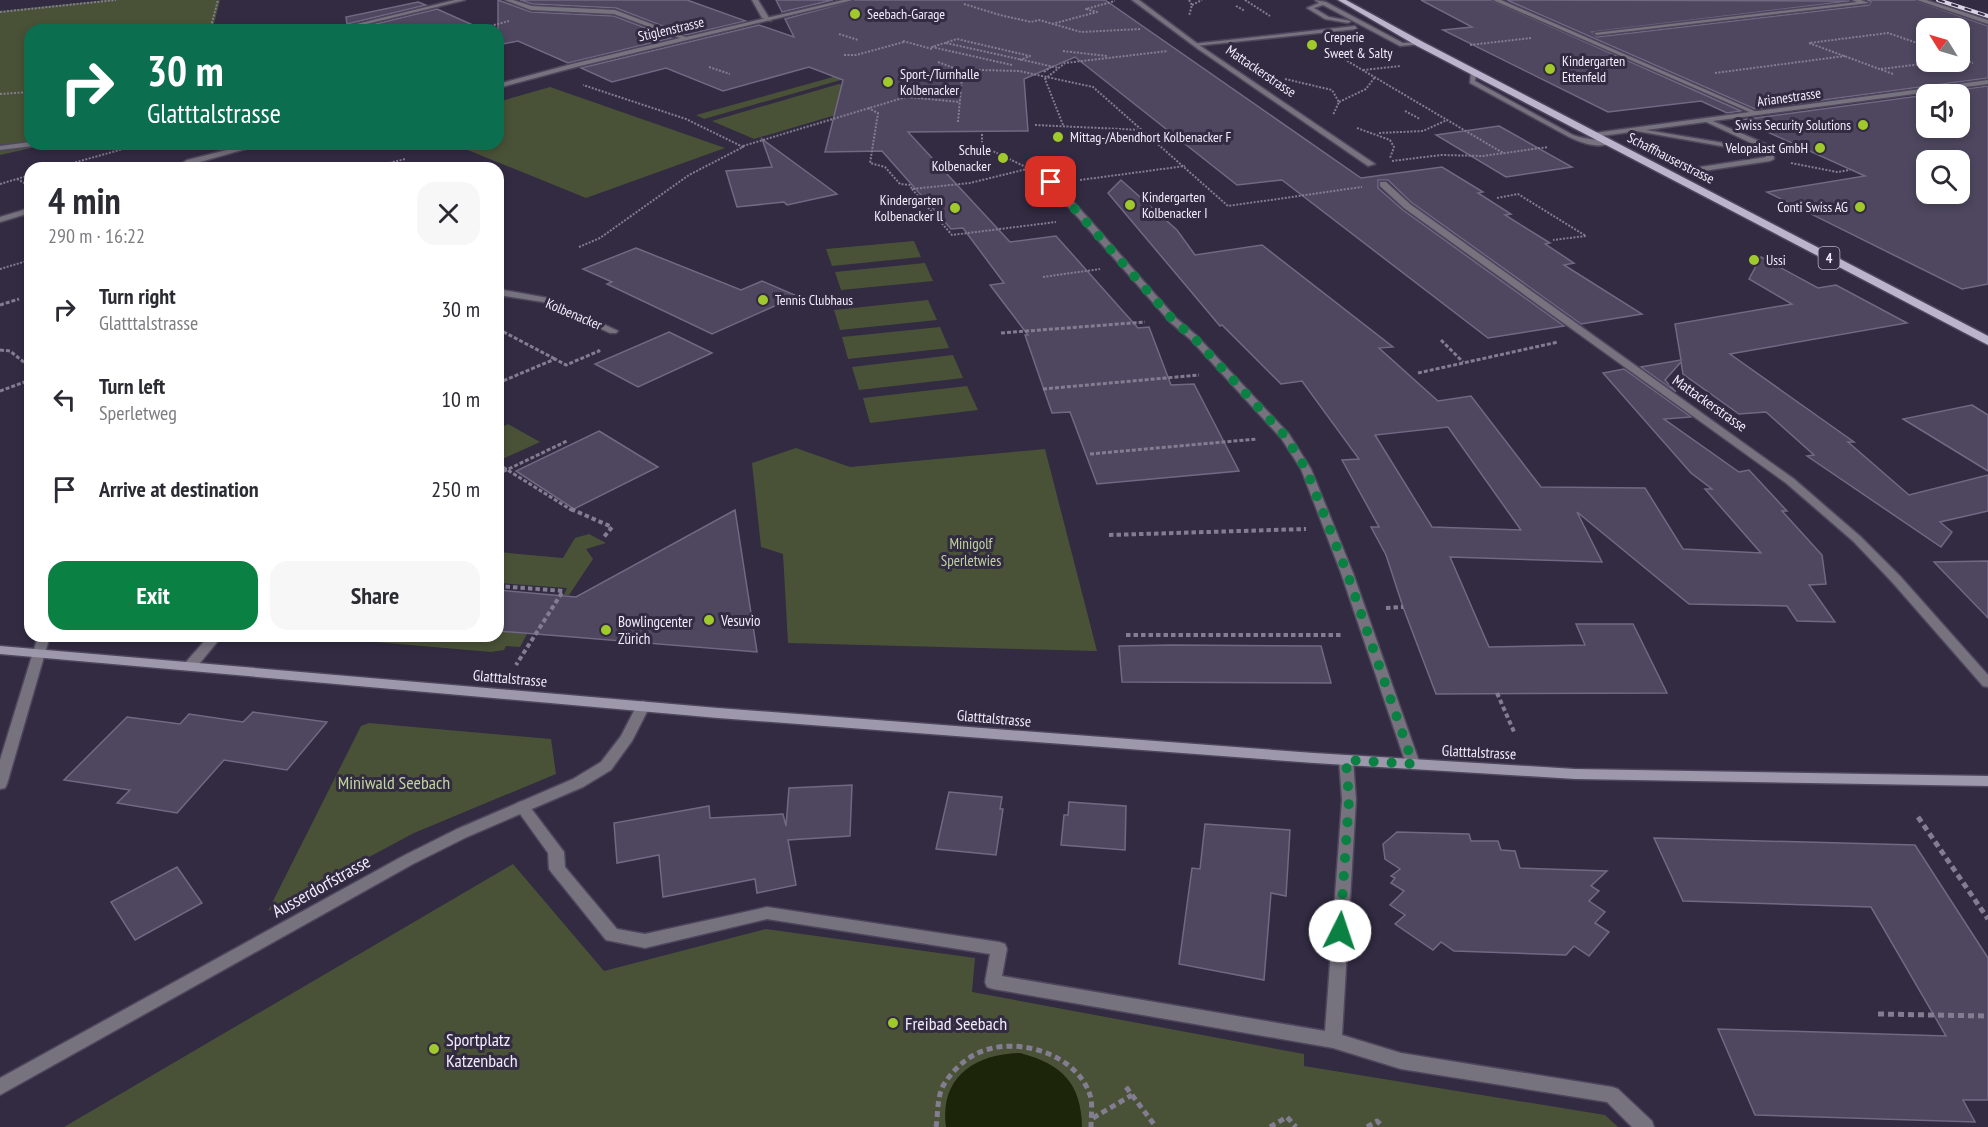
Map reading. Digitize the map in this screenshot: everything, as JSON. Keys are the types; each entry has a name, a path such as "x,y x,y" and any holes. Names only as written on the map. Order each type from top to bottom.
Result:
{"main road":[{"name":"Schaffhauserstrasse","path":"1341,0 1420,44 1988,341"},
{"name":"Glatttalstrasse","path":"0,650 643,706 1346,760 1575,774 1988,781"}],"street":[{"path":"360,24 462,0"},
{"path":"507,0 531,8 615,12 688,39"},
{"path":"755,0 764,17 769,20"},
{"name":"Stiglenstrasse","path":"504,84 574,65 850,0"},
{"name":"Mattackerstrasse","path":"1136,0 1371,164"},
{"path":"1496,0 1756,113"},
{"path":"1597,33 1866,3 1855,0"},
{"path":"1920,0 1988,22"},
{"path":"1355,25 1321,2 1310,8 1327,18 1355,25 1402,45 1420,44"},
{"path":"1196,44 1355,25"},
{"path":"1474,71 1472,82 1585,142 1608,143"},
{"name":"Arianestrasse","path":"1970,84 1988,82"},
{"name":"Arianestrasse","path":"1594,135 1916,92"},
{"path":"1690,171 1770,159 1770,149 1706,120"},
{"path":"1634,130 1770,153"},
{"path":"0,148 24,145"},
{"path":"190,162 236,150"},
{"path":"1046,177 1173,320 1227,373 1285,436 1306,469 1330,528 1413,764"},
{"name":"Mattackerstrasse","path":"1383,184 1407,206 1749,449 1827,512 1896,579 1988,683"},
{"path":"0,220 24,212"},
{"name":"Kolbenacker","path":"504,293 545,300 613,332"},
{"path":"0,784 42,642"},
{"path":"190,666 211,642"},
{"name":"Ausserdorfstrasse","path":"0,1087 408,860 578,783 606,766 627,738 643,706"},
{"path":"1333,1041 1349,800 1346,760"},
{"path":"522,807 556,852 557,869 612,935 645,941 767,913 999,949 993,982 1333,1041 1401,1061 1612,1095 1645,1127"}],"path":[{"path":"0,12 116,0"},
{"path":"212,24 218,0"},
{"path":"1052,24 1097,12 1086,9 1121,0"},
{"path":"1182,3 1202,0"},
{"path":"1245,0 1270,16"},
{"path":"964,4 1000,15 1052,24 1081,33 1148,28"},
{"path":"1236,6 1245,11"},
{"path":"1063,25 1071,28 1068,29"},
{"path":"1300,33 1503,153"},
{"path":"1460,46 1573,33"},
{"path":"1916,43 1888,33 1809,43 1922,84"},
{"path":"839,34 858,40"},
{"path":"905,42 903,41 909,38"},
{"path":"957,39 1030,56 1012,65 932,47 945,43 957,39"},
{"path":"844,55 856,55 905,42 1092,87 1186,166 1228,206 1383,184"},
{"path":"945,43 1059,68"},
{"path":"1063,51 1113,57"},
{"path":"1063,125 1046,87 1045,79 1065,63 1168,51"},
{"path":"1675,78 1845,56"},
{"path":"938,62 968,73"},
{"path":"1880,69 1916,65"},
{"path":"709,67 730,74"},
{"path":"1044,72 1052,67"},
{"path":"958,122 962,77 980,70 1019,71"},
{"path":"553,72 554,76 686,119 742,146"},
{"path":"1335,119 1333,112 1339,102 1366,89 1375,77"},
{"path":"1281,78 1332,90 1339,102"},
{"path":"0,94 24,92"},
{"path":"579,247 600,238 688,175 742,146 906,96 960,102"},
{"path":"868,108 878,114 870,162 885,167 900,184 910,185 952,235 1084,219"},
{"path":"1405,111 1420,119"},
{"path":"1378,133 1418,133 1434,129 1447,120"},
{"path":"1035,125 1143,130"},
{"path":"1353,126 1378,133 1390,140 1394,147 1387,162 1441,155 1483,156 1585,142"},
{"path":"982,134 982,146 1058,183 1186,166"},
{"path":"76,162 120,150"},
{"path":"393,162 405,159"},
{"path":"1783,162 1837,172 1850,170"},
{"path":"912,189 970,183 1028,168"},
{"path":"0,184 24,177"},
{"path":"17,179 24,183"},
{"path":"1497,198 1518,194 1586,236 1553,240"},
{"path":"0,269 24,262"},
{"path":"1043,277 1125,266"},
{"path":"0,305 19,299"},
{"path":"1001,333 1173,320"},
{"path":"504,332 566,365 599,351 593,348 600,345"},
{"path":"1419,373 1588,335"},
{"path":"1441,340 1464,363"},
{"path":"0,350 10,351 24,362"},
{"path":"504,380 555,358"},
{"path":"1043,389 1227,373"},
{"path":"0,391 24,382"},
{"path":"1090,454 1285,436"},
{"path":"504,472 567,441"},
{"path":"504,468 582,516 612,527 604,537"},
{"path":"1109,535 1330,528"},
{"path":"504,586 563,591 516,664"},
{"path":"1382,608 1403,607"},
{"path":"1126,635 1367,636"},
{"path":"1497,693 1512,722 1515,734"},
{"path":"1918,817 1988,919"},
{"path":"1878,1014 1988,1016"},
{"path":"936,1127 936,1112 942,1088 951,1073 970,1056 984,1049 1010,1044 1041,1048 1071,1067 1087,1090 1093,1118 1091,1127"},
{"path":"1126,1087 1155,1127"},
{"path":"1093,1118 1132,1095"},
{"path":"1270,1127 1287,1117 1296,1127"},
{"path":"1367,1127 1377,1121 1383,1127"}],"green space":[{"path":"106,0 220,0 214,24 24,24 24,150 0,155 0,11"},
{"path":"905,57 914,59 704,119 696,115"},
{"path":"839,84 883,101 754,139 712,121"},
{"path":"550,87 725,148 586,198 504,165 504,162 497,162 468,150 504,150 504,100"},
{"path":"914,241 921,257 832,266 826,249"},
{"path":"925,263 933,281 841,290 835,272"},
{"path":"928,300 937,320 840,330 834,310"},
{"path":"940,327 949,348 848,359 842,337"},
{"path":"953,355 963,378 859,390 852,367"},
{"path":"967,386 978,410 870,423 863,398"},
{"path":"508,424 540,442 504,458 504,426"},
{"name":"Minigolf Sperletwies","path":"796,448 850,467 1045,449 1097,651 788,643 783,554 761,547 752,463"},
{"path":"589,534 606,543 586,549 593,559 569,595 564,595 567,588 504,583 504,553 563,558 575,538"},
{"path":"504,632 527,634 520,647 506,646 504,650 491,652 376,642 504,642"},
{"name":"Miniwald Seebach","path":"369,723 551,739 556,774 414,833 268,911 361,726"},
{"path":"513,864 604,971 766,929 975,958 972,992 1304,1054 1304,1066 1605,1115 1618,1127 64,1127"}],"shaded area":[{"path":"1020,1053 1047,1063 1066,1078 1078,1098 1082,1127 946,1127 945,1110 948,1094 954,1082 963,1072 988,1058"}],"building":[{"path":"498,0 531,12 614,16 672,38 568,63 518,41 504,44 504,24 498,24"},
{"path":"520,0 687,0 746,21 686,35 616,8 532,4"},
{"path":"776,0 833,0 782,12"},
{"path":"855,0 1105,0 1361,178 1442,167 1483,192 1478,193 1511,214 1505,215 1550,243 1545,244 1574,263 1564,265 1642,314 1581,324 1411,202 1388,180 1378,180 1378,188 1403,210 1564,326 1488,338 1282,180 1237,185 1075,57 1024,79 1028,131 908,132 1010,242 1056,236 1138,328 1149,327 1171,385 1194,384 1239,471 1097,484 1070,412 1052,413 1025,335 1028,335 990,285 1004,283 963,228 951,229 882,151 825,152 843,80 809,67 723,91 666,68 612,82 581,68 759,25 794,37 785,19"},
{"path":"1421,0 1491,0 1741,111 1727,113 1701,101 1608,112 1443,30 1472,27"},
{"path":"1507,0 1850,1 1592,32 1597,37 1869,5 1871,2 1867,0 1915,0 1966,18 1916,18 1916,72 1970,72 1970,20 1988,26 1988,78 1943,84 1916,84 1916,88 1755,109"},
{"path":"418,2 426,5 347,24 346,17"},
{"path":"437,9 471,24 376,24"},
{"path":"1988,86 1988,284 1962,289 1767,192 1865,176 1741,120 1916,96 1916,138 1970,138 1970,88"},
{"path":"1499,126 1572,167 1506,177 1436,135"},
{"path":"762,139 837,194 787,205 784,202 737,207 726,171 772,167"},
{"path":"1121,180 1177,230 1195,255 1262,245 1393,347 1379,348 1438,401 1471,396 1541,487 1645,488 1683,549 1761,553 1705,489 1712,489 1691,473 1603,373 1624,369 1691,417 1664,419 1739,472 1749,470 1787,511 1782,511 1822,555 1826,584 1809,585 1835,622 1797,621 1787,606 1689,604 1577,512 1602,562 1450,557 1489,647 1585,645 1576,624 1633,624 1667,693 1436,694 1386,555 1371,527 1379,527 1342,460 1359,459 1302,381 1281,384 1222,325 1220,326 1108,193","holes":["1448,427 1521,530 1432,527 1375,435"]},
{"path":"636,248 741,290 762,281 797,296 712,334 607,284 612,282 583,269"},
{"path":"1761,257 1818,288 1836,285 1907,323 1730,354 1854,442 1848,442 1909,495 1988,475 1988,511 1940,522 1952,532 1941,547 1807,456 1814,455 1766,412 1739,414 1683,374 1681,362 1665,380 1676,392 1641,367 1681,360 1675,324 1792,304 1749,279"},
{"path":"669,332 712,353 638,387 595,364"},
{"path":"1972,405 1988,415 1988,471 1903,419"},
{"path":"599,431 658,467 574,509 516,471"},
{"path":"735,510 757,652 504,631 504,591 576,597"},
{"path":"1988,561 1988,618 1934,562"},
{"path":"1119,646 1321,646 1331,683 1122,682"},
{"path":"253,712 327,722 287,770 224,760 177,813 117,803 130,790 64,780 127,717 180,724 189,714 243,722"},
{"path":"852,785 850,836 788,840 796,885 757,893 755,879 663,897 659,855 617,863 614,823 709,806 710,818 783,814 786,826 789,788"},
{"path":"949,792 1002,797 1000,809 1003,809 996,855 936,849"},
{"path":"1069,802 1126,806 1125,850 1061,845 1064,815 1068,815"},
{"path":"1205,824 1290,830 1286,896 1271,893 1264,980 1179,964 1192,868 1200,869"},
{"path":"1397,832 1469,834 1471,841 1498,841 1501,850 1515,851 1520,868 1607,871 1591,886 1599,891 1589,901 1605,912 1595,923 1609,932 1589,956 1574,946 1566,955 1454,951 1441,942 1433,950 1395,924 1405,915 1390,905 1404,891 1391,883 1395,878 1391,876 1400,869 1385,859 1383,844"},
{"path":"1654,838 1915,845 1988,958 1988,1100 1963,1100 1975,1122 1755,1115 1718,1029 1946,1036 1871,907 1683,901"},
{"path":"177,867 202,903 135,940 111,902"}],"railway":[{"path":"1938,0 1988,16"}],"place":[{"name":"Seebach-Garage","path":"855,14"},
{"name":"Creperie Sweet & Salty","path":"1312,45"},
{"name":"Kindergarten Ettenfeld","path":"1550,69"},
{"name":"Sport-/Turnhalle Kolbenacker","path":"888,82"},
{"name":"Swiss Security Solutions","path":"1863,125"},
{"name":"Mittag-/Abendhort Kolbenacker F","path":"1058,137"},
{"name":"Velopalast GmbH","path":"1820,148"},
{"name":"Schule Kolbenacker","path":"1003,158"},
{"name":"Kindergarten Kolbenacker I","path":"1130,205"},
{"name":"Conti Swiss AG","path":"1860,207"},
{"name":"Kindergarten Kolbenacker ll","path":"955,208"},
{"name":"Ussi","path":"1754,260"},
{"name":"Tennis Clubhaus","path":"763,300"},
{"name":"Vesuvio","path":"709,620"},
{"name":"Bowlingcenter Zürich","path":"606,630"},
{"name":"Freibad Seebach","path":"893,1023"},
{"name":"Sportplatz Katzenbach","path":"434,1049"}],"route":[{"path":"1051,182 1173,320 1194,338 1285,436 1306,469 1330,528 1413,764 1346,760 1349,800 1340,931"}]}
